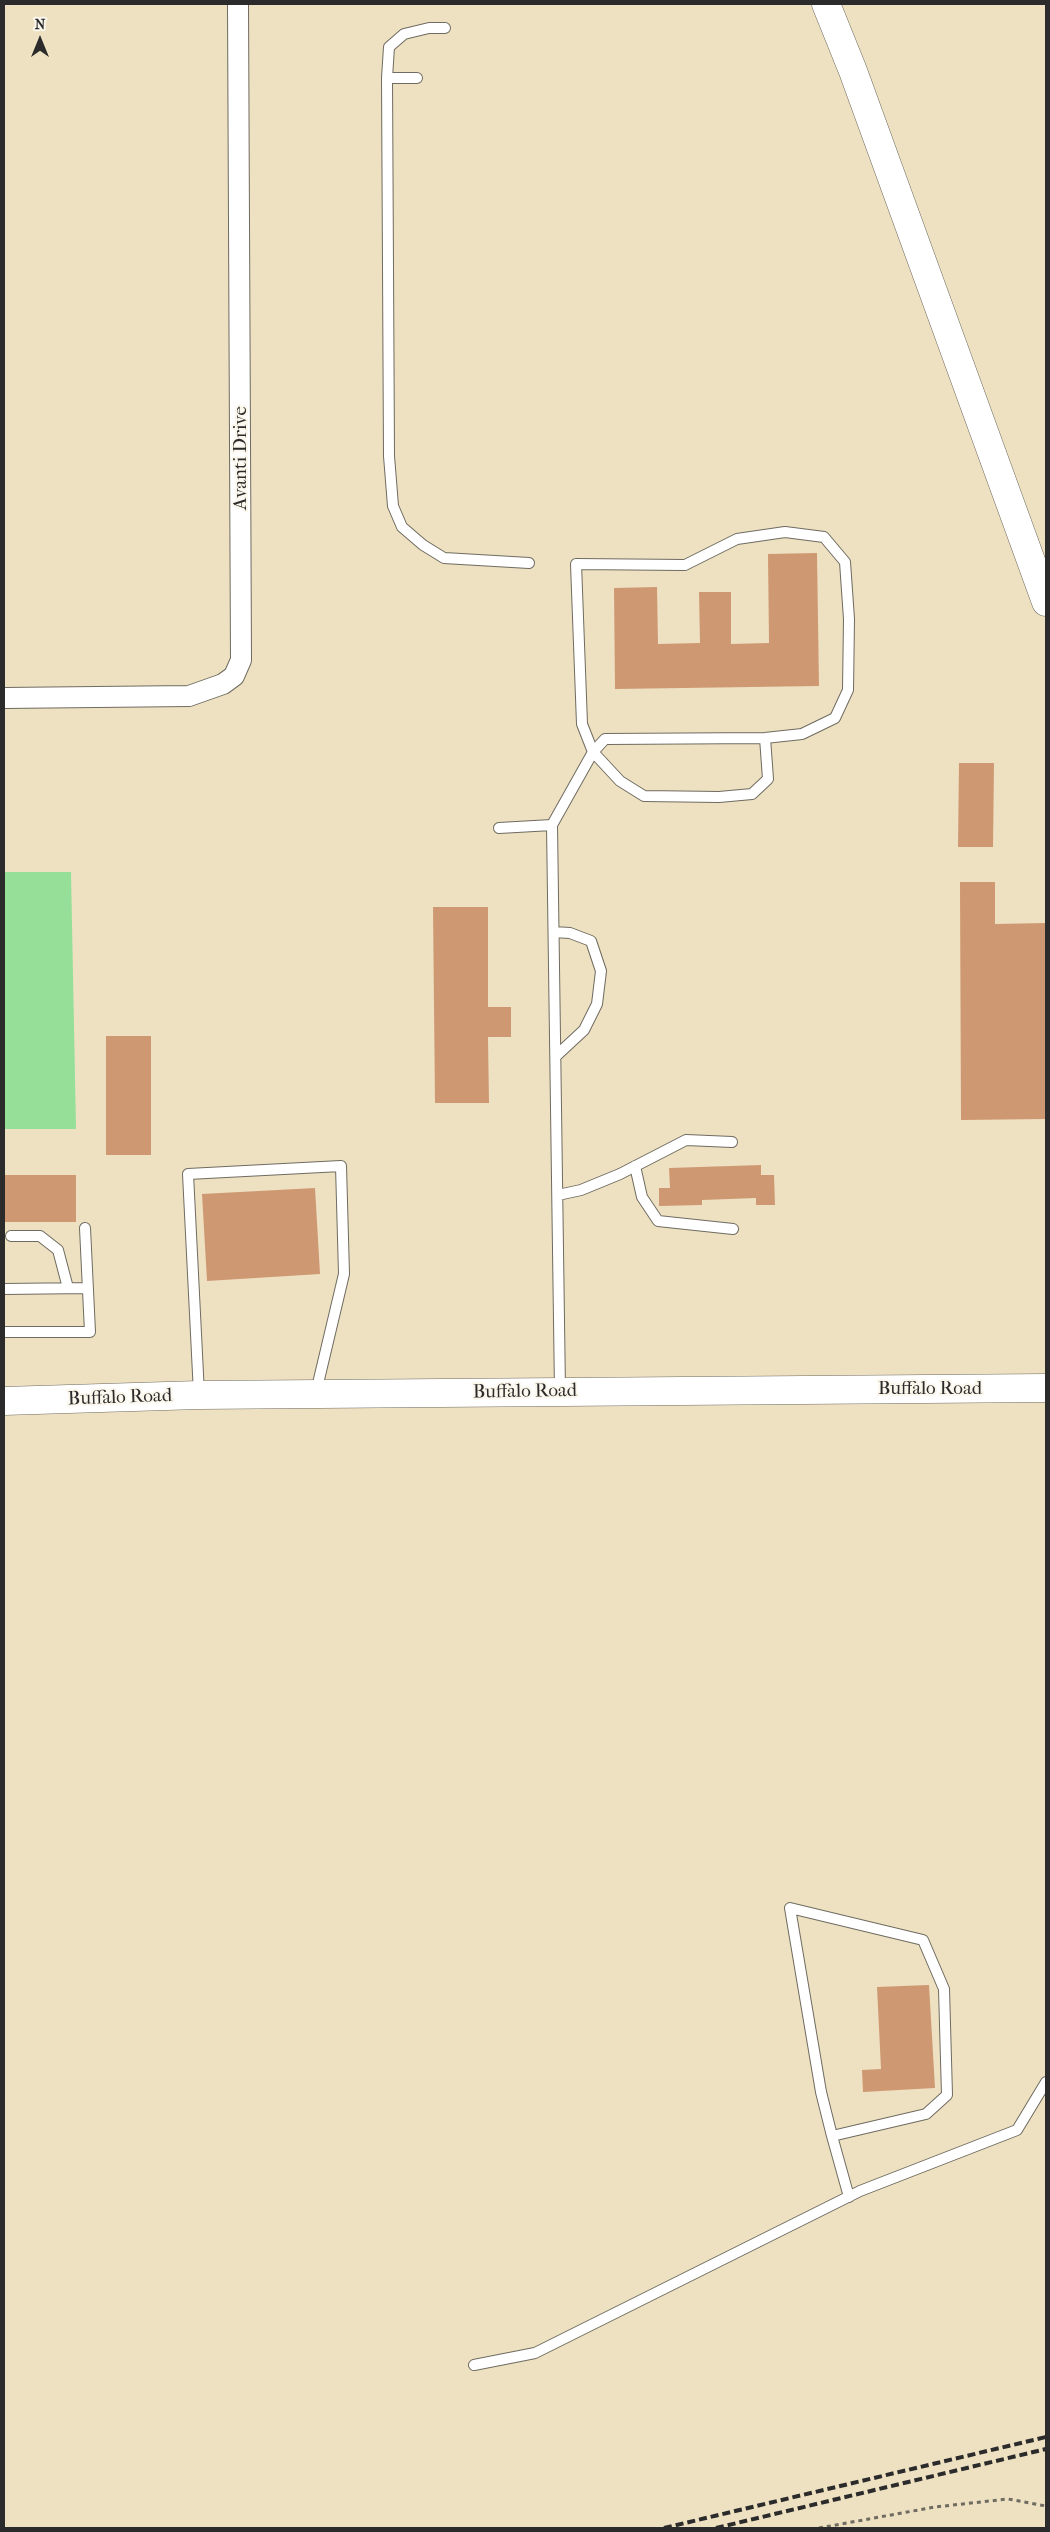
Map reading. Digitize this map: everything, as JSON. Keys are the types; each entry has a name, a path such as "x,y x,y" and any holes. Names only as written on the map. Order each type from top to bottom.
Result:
{"main road":[{"path":"826,4 853,71 1046,602"},
{"path":"839,4 853,71"},
{"name":"Buffalo Road","path":"4,1401 200,1395 1046,1388"}],"street":[{"name":"Avanti Drive","path":"4,698 189,696 223,684 234,676 241,660 238,4"}],"lane":[{"path":"445,28 429,28 404,34 390,47 387,78 389,456 393,506 402,526 423,546 444,558 529,563"},
{"path":"387,78 417,78"},
{"path":"560,1392 552,825 593,752 605,739 765,738 802,734 835,718 848,690 849,619 845,562 824,537 785,532 737,539 685,565 576,564 582,724 593,752 620,781 644,796 719,797 752,794 768,779 765,738"},
{"path":"499,828 552,825"},
{"path":"554,932 570,933 591,941 601,971 597,1004 584,1030 556,1056"},
{"path":"558,1195 581,1190 635,1166 686,1140 732,1142"},
{"path":"200,1395 188,1174 341,1166 344,1274 315,1395"},
{"path":"635,1166 642,1197 658,1221 734,1229"},
{"path":"4,1332 90,1332 85,1228"},
{"path":"11,1236 40,1236 58,1250 68,1288"},
{"path":"4,1288 88,1288"},
{"path":"832,2136 926,2114 947,2094 944,1989 923,1940 790,1908 821,2092 832,2136 849,2197"},
{"path":"474,2365 535,2353 849,2197 1017,2130 1046,2082"}],"path":[{"path":"819,2528 936,2507 1008,2499 1046,2506"}],"green space":[{"path":"4,872 71,872 76,1129 4,1129"}],"building":[{"path":"817,553 819,686 615,689 614,588 657,587 658,644 700,643 699,592 731,592 731,644 769,643 768,554"},
{"path":"959,763 994,763 993,847 958,847"},
{"path":"960,882 995,882 995,924 1046,923 1046,1119 961,1120"},
{"path":"433,907 488,907 488,1007 511,1007 511,1037 488,1037 489,1103 435,1103"},
{"path":"106,1036 151,1036 151,1155 106,1155"},
{"path":"761,1165 761,1175 774,1175 775,1205 756,1205 756,1198 702,1200 702,1205 659,1206 659,1188 670,1188 669,1168"},
{"path":"4,1175 76,1175 76,1222 4,1222"},
{"path":"315,1188 320,1274 207,1281 202,1194"},
{"path":"929,1985 935,2088 863,2092 862,2070 881,2069 877,1987"}],"railway":[{"path":"664,2528 1046,2437"},
{"path":"716,2528 1046,2449"}]}
